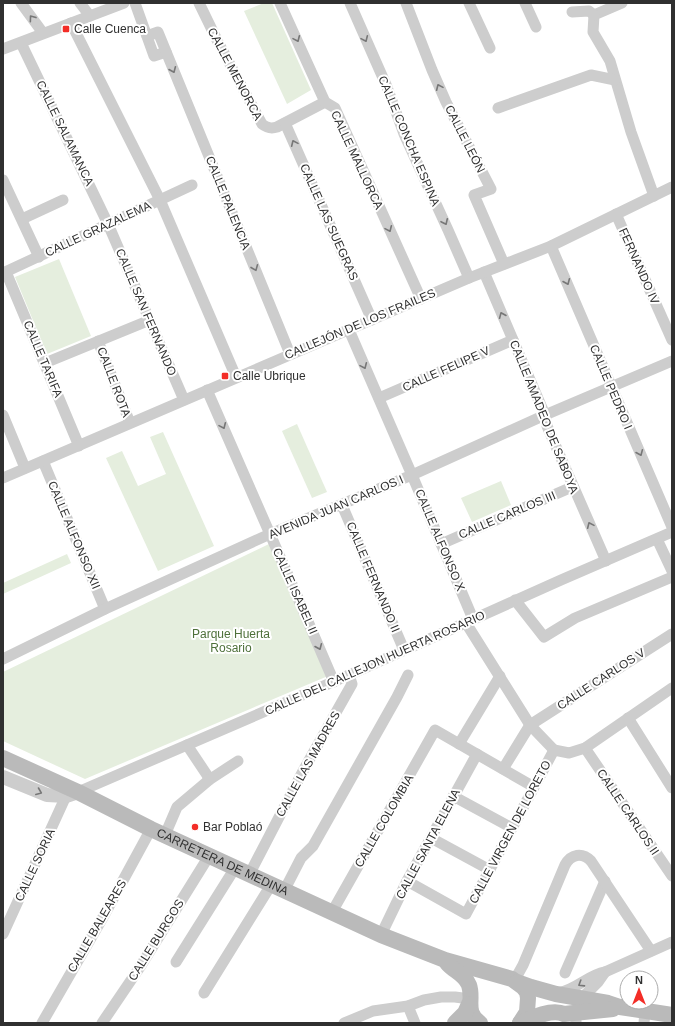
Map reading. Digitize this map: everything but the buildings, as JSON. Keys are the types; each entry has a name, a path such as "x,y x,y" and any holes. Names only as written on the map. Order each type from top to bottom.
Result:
{"main road":[{"name":"CARRETERA DE MEDINA","path":"3,758 72,794 381,935 445,960 512,979"},
{"path":"445,960 449,965 457,970 469,985 470,1010 473,1016 480,1023"},
{"path":"455,1023 466,1013 475,986 483,980 495,977 512,979 531,987 556,994 578,1012"},
{"path":"512,979 527,992 527,1012 520,1023"},
{"path":"520,1023 534,1016 559,1012 564,1014 614,1005 645,1017 672,1015"}],"street":[{"path":"21,3 43,33"},
{"path":"80,3 90,16"},
{"path":"3,49 124,3"},
{"name":"CALLE PALENCIA","path":"135,3 147,36 158,32 290,354"},
{"name":"CALLE MENORCA","path":"199,3 216,40 265,127 273,128 325,102"},
{"name":"CALLE MALLORCA","path":"280,3 325,102 335,108 421,299"},
{"name":"CALLE CONCHA ESPINA","path":"350,3 387,87 404,134 448,230 468,278"},
{"name":"CALLE LEÓN","path":"406,3 446,102 491,189 474,195 504,264"},
{"path":"469,3 490,48"},
{"path":"525,3 536,27"},
{"path":"594,15 622,3"},
{"path":"572,12 590,10 594,15 593,32 610,62 631,132 654,196"},
{"path":"71,23 160,200 236,377"},
{"name":"CALLE SALAMANCA","path":"21,43 108,224"},
{"path":"498,108 591,75 615,80"},
{"name":"CALLE LAS SUEGRAS","path":"285,123 372,320"},
{"path":"3,180 39,257"},
{"name":"CALLE GRAZALEMA","path":"5,273 192,185"},
{"name":"CALLEJÓN DE LOS FRAILES","path":"3,478 468,278 551,246 672,187"},
{"path":"22,219 63,200"},
{"name":"FERNANDO IV","path":"616,214 672,340"},
{"name":"CALLE SAN FERNANDO","path":"108,224 184,400"},
{"name":"CALLE PEDRO I","path":"551,246 672,527"},
{"name":"CALLE AMADEO DE SABOYA","path":"484,272 545,415 547,426 572,487 606,561"},
{"name":"CALLE TARIFA","path":"5,273 45,363 79,446"},
{"path":"45,363 150,320"},
{"name":"CALLE ALFONSO X","path":"349,330 441,544 469,621 530,725 554,750"},
{"name":"CALLE FELIPE V","path":"378,398 513,340"},
{"name":"CALLE ROTA","path":"98,341 130,423"},
{"name":"AVENIDA JUAN CARLOS I","path":"3,660 105,608 270,534 412,475 545,415 672,361"},
{"name":"CALLE ISABEL II","path":"207,390 334,682"},
{"path":"3,416 25,468"},
{"name":"CALLE ALFONSO XII","path":"43,461 105,608"},
{"name":"CALLE CARLOS III","path":"441,544 572,487"},
{"name":"CALLE FERNANDO II","path":"342,505 404,650"},
{"name":"CALLE DEL CALLEJON HUERTA ROSARIO","path":"72,794 334,682 515,600 672,532"},
{"path":"657,539 672,570"},
{"path":"515,600 544,637 575,618 672,577"},
{"name":"CALLE CARLOS V","path":"530,725 672,634"},
{"name":"CALLE LAS MADRES","path":"176,962 242,872 303,771 352,684 349,675"},
{"path":"204,993 277,888 301,858 313,846 397,698 408,675"},
{"path":"500,676 459,744 534,787"},
{"path":"554,750 569,753 585,748 672,690"},
{"path":"628,718 672,788"},
{"path":"503,769 530,725"},
{"name":"CALLE COLOMBIA","path":"332,912 435,730 459,744"},
{"path":"186,745 208,775 209,780"},
{"name":"CALLE CARLOS II","path":"585,748 672,876"},
{"name":"CALLE VIRGEN DE LORETO","path":"406,881 466,914 554,750"},
{"name":"CALLE SANTA ELENA","path":"381,935 406,881 477,754"},
{"name":"CALLE BALEARES","path":"42,1023 105,913 158,832 177,807 209,780 238,760"},
{"path":"4,780 47,795 72,794"},
{"name":"CALLE SORIA","path":"3,934 72,794"},
{"path":"453,796 512,828"},
{"path":"431,838 490,870"},
{"path":"512,979 518,974 523,964 567,861 570,858 579,855 588,858 651,951"},
{"name":"CALLE BURGOS","path":"102,1023 140,967 209,856"},
{"path":"565,973 604,881"},
{"path":"556,994 575,988 598,973 605,972 672,942"},
{"path":"578,1012 605,972"},
{"path":"598,982 601,995 614,1005"},
{"path":"344,1023 373,1011 408,1006 424,1000 441,997 455,997 470,1000"},
{"path":"408,1006 415,1023"}],"green space":[{"path":"264,3 272,3 311,90 287,104 244,11"},
{"path":"59,259 91,336 47,354 15,277"},
{"path":"297,424 327,492 312,498 282,431"},
{"path":"163,432 214,546 158,571 106,458 122,451 138,486 166,474 150,437"},
{"path":"501,481 511,505 472,522 461,498"},
{"name":"Parque Huerta Rosario","path":"269,544 328,676 85,779 3,741 3,672"},
{"path":"67,554 71,563 3,594 3,583"}],"place":[{"name":"Calle Cuenca","path":"66,29"},
{"name":"Calle Ubrique","path":"225,376"},
{"name":"Bar Poblaó","path":"195,827"}]}
